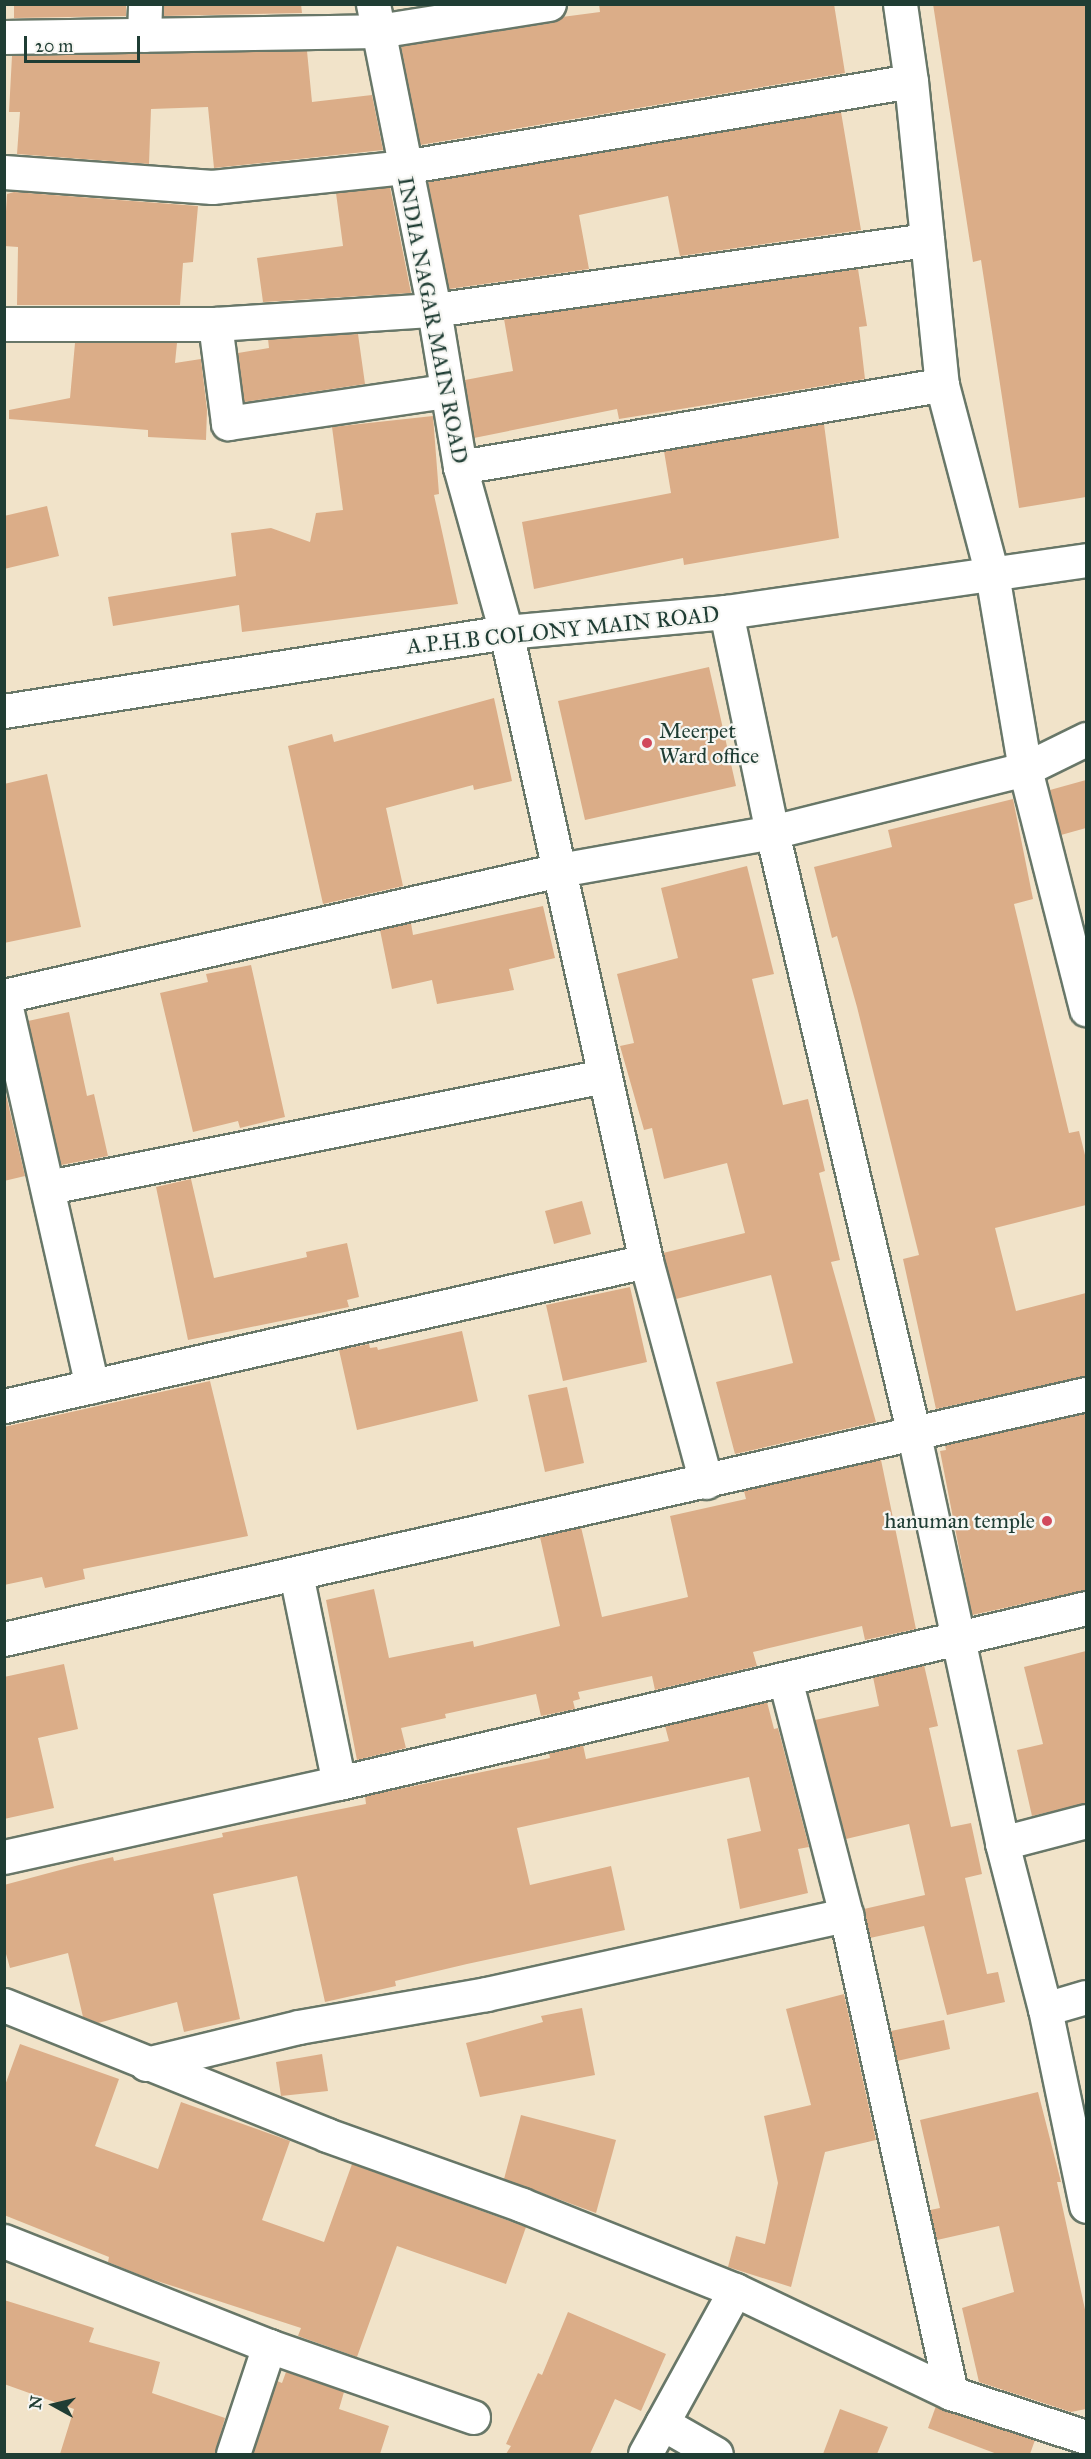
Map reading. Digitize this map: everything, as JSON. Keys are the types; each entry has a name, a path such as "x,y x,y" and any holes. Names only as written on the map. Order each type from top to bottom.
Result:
{"street":[{"path":"900,4 912,81 942,385 992,574 1025,769 1086,1009"},
{"path":"4,37 145,20 376,18 529,6"},
{"name":"INDIA NAGAR MAIN ROAD","path":"376,18 434,310 445,391 460,467 506,632 646,1261 706,1482"},
{"path":"4,172 212,187 404,167 912,81"},
{"path":"4,324 214,324 434,310 927,240"},
{"path":"214,324 228,423 445,391"},
{"path":"460,467 942,385"},
{"name":"A.P.H.B COLONY MAIN ROAD","path":"4,711 506,632 726,612 1086,560"},
{"path":"726,612 772,832 914,1435 1002,1843 1081,2155 1086,2206"},
{"path":"92,1386 49,1187 4,997 559,870 772,832 1025,769 1086,739"},
{"path":"49,1187 604,1076"},
{"path":"4,1406 646,1261"},
{"path":"4,1639 914,1435 1086,1394"},
{"path":"296,1574 339,1784"},
{"path":"4,1857 339,1784 1086,1608"},
{"path":"785,1679 846,1915 951,2393"},
{"path":"1002,1843 1086,1821"},
{"path":"146,2064 298,2027 486,1994 846,1915"},
{"path":"1045,2009 1086,1997"},
{"path":"4,2005 327,2135 522,2205 735,2290 951,2393 1086,2437"},
{"path":"4,2241 268,2346 473,2417"},
{"path":"645,2454 735,2290"},
{"path":"233,2454 268,2346"},
{"path":"662,2423 716,2454"}],"building":[{"path":"14,4 126,4 126,16 14,18"},
{"path":"164,4 301,4 302,13 163,16"},
{"path":"599,4 834,4 845,73 420,145 401,46 552,23 562,17 600,12"},
{"path":"933,4 1086,4 1086,497 1019,508 981,260 973,262"},
{"path":"307,51 312,102 372,95 383,150 214,168 208,107 151,109 149,164 17,154 20,112 9,112 12,56"},
{"path":"841,112 861,230 680,256 668,196 579,215 589,269 449,289 428,182"},
{"path":"390,187 411,293 263,302 257,258 343,246 336,193"},
{"path":"14,192 198,206 193,262 183,263 180,305 17,305 18,247 4,246 7,194"},
{"path":"858,269 867,326 859,327 865,379 619,419 617,409 474,438 465,380 513,371 504,319"},
{"path":"358,334 365,384 244,402 238,353 269,348 268,339"},
{"path":"75,343 177,343 175,363 201,359 207,410 206,440 148,437 148,430 9,419 9,410 70,398"},
{"path":"433,416 439,494 434,495 458,604 242,632 239,605 113,626 108,597 236,576 231,533 271,528 310,542 316,513 343,510 332,427"},
{"path":"824,424 839,538 684,565 683,558 534,589 522,522 671,493 664,451"},
{"path":"47,506 59,556 4,569 4,516"},
{"name":"Meerpet Ward office","path":"709,667 736,786 585,820 558,701"},
{"path":"494,698 512,781 474,790 473,785 386,808 403,886 323,904 288,746 332,734 334,742"},
{"path":"47,774 81,927 4,943 4,784"},
{"path":"1086,780 1086,828 1061,835 1050,790"},
{"path":"1013,799 1033,899 1014,904 1069,1133 1079,1131 1086,1159 1086,1205 995,1228 1016,1311 1086,1293 1086,1376 936,1409 903,1259 919,1255 857,1007 837,936 832,938 814,867 892,847 888,830"},
{"path":"747,866 774,974 752,979 783,1105 808,1099 825,1171 819,1173 840,1260 831,1262 876,1422 735,1454 716,1382 793,1363 771,1275 676,1299 663,1253 745,1233 727,1163 664,1179 652,1128 644,1130 620,1046 634,1043 617,974 678,958 661,888"},
{"path":"543,906 555,958 509,969 514,990 437,1004 432,980 392,989 380,930 411,923 413,935"},
{"path":"251,965 285,1117 240,1128 238,1121 193,1132 160,993 208,982 206,974"},
{"path":"69,1012 87,1096 94,1094 108,1156 61,1165 28,1021"},
{"path":"4,1086 25,1176 4,1181"},
{"path":"191,1179 214,1278 307,1257 306,1252 347,1243 359,1297 347,1300 349,1307 188,1340 156,1187"},
{"path":"582,1201 591,1234 554,1244 545,1211"},
{"path":"630,1287 647,1362 563,1381 546,1305"},
{"path":"462,1331 478,1401 357,1430 339,1350 369,1344 370,1348 377,1347 378,1350"},
{"path":"210,1381 248,1536 83,1569 85,1579 45,1588 42,1577 4,1585 4,1427"},
{"path":"567,1387 584,1463 545,1472 528,1395"},
{"path":"1086,1413 1086,1590 972,1615 940,1451 946,1450 945,1445"},
{"path":"881,1460 916,1629 865,1640 862,1626 753,1652 757,1666 655,1690 652,1676 578,1692 580,1699 573,1701 575,1709 541,1716 536,1694 445,1714 446,1718 401,1728 406,1748 357,1760 326,1600 374,1589 389,1658 473,1641 474,1647 560,1626 540,1537 581,1527 602,1617 688,1597 670,1516 746,1499 744,1491"},
{"path":"1086,1651 1086,1803 1032,1816 1017,1750 1043,1744 1024,1667"},
{"path":"64,1664 78,1729 38,1738 54,1808 4,1819 4,1677"},
{"path":"924,1665 938,1726 929,1728 951,1827 971,1823 982,1874 965,1878 987,1974 998,1972 1005,2002 947,2015 924,1926 870,1938 864,1909 925,1895 909,1824 846,1839 815,1720 879,1706 873,1677"},
{"path":"767,1702 774,1729 778,1728 809,1847 798,1849 808,1893 740,1909 727,1839 761,1831 749,1777 517,1828 530,1885 611,1866 625,1930 395,1981 396,1986 325,2002 297,1876 213,1894 240,2019 184,2032 177,2002 98,2023 83,2017 68,1953 10,1968 4,1947 4,1885 113,1857 114,1861 223,1837 222,1833 366,1804 365,1796 550,1758 549,1753 583,1745 586,1759 669,1741 665,1726"},
{"path":"844,1994 876,2140 825,2152 791,2287 728,2267 736,2236 765,2244 778,2183 764,2116 811,2105 786,2009"},
{"path":"582,2008 595,2075 480,2097 466,2043 543,2022 541,2016"},
{"path":"944,2020 950,2049 897,2061 891,2031"},
{"path":"20,2044 119,2079 95,2146 158,2169 181,2102 290,2141 262,2220 324,2242 352,2164 526,2227 506,2284 397,2246 357,2357 298,2336 301,2328 145,2277 108,2262 109,2257 4,2215 4,2088"},
{"path":"322,2054 328,2091 281,2096 276,2062"},
{"path":"1038,2092 1061,2182 1057,2182 1086,2314 1086,2409 1071,2412 979,2382 962,2308 1014,2292 999,2226 937,2240 930,2210 940,2208 920,2120"},
{"path":"521,2115 616,2140 596,2213 504,2179"},
{"path":"4,2300 94,2328 89,2342 160,2362 152,2393 225,2418 215,2454 60,2454 74,2409 4,2384"},
{"path":"568,2312 666,2354 641,2411 615,2399 590,2454 506,2454 511,2446 506,2444 538,2373 542,2375"},
{"path":"286,2372 344,2392 339,2409 389,2426 380,2454 253,2454 277,2381 282,2383"},
{"path":"936,2406 1035,2440 1030,2454 997,2454 928,2428"},
{"path":"840,2409 888,2427 877,2454 823,2454"}],"place":[{"name":"Meerpet Ward office","path":"647,743"},
{"name":"hanuman temple","path":"1047,1521"}]}
